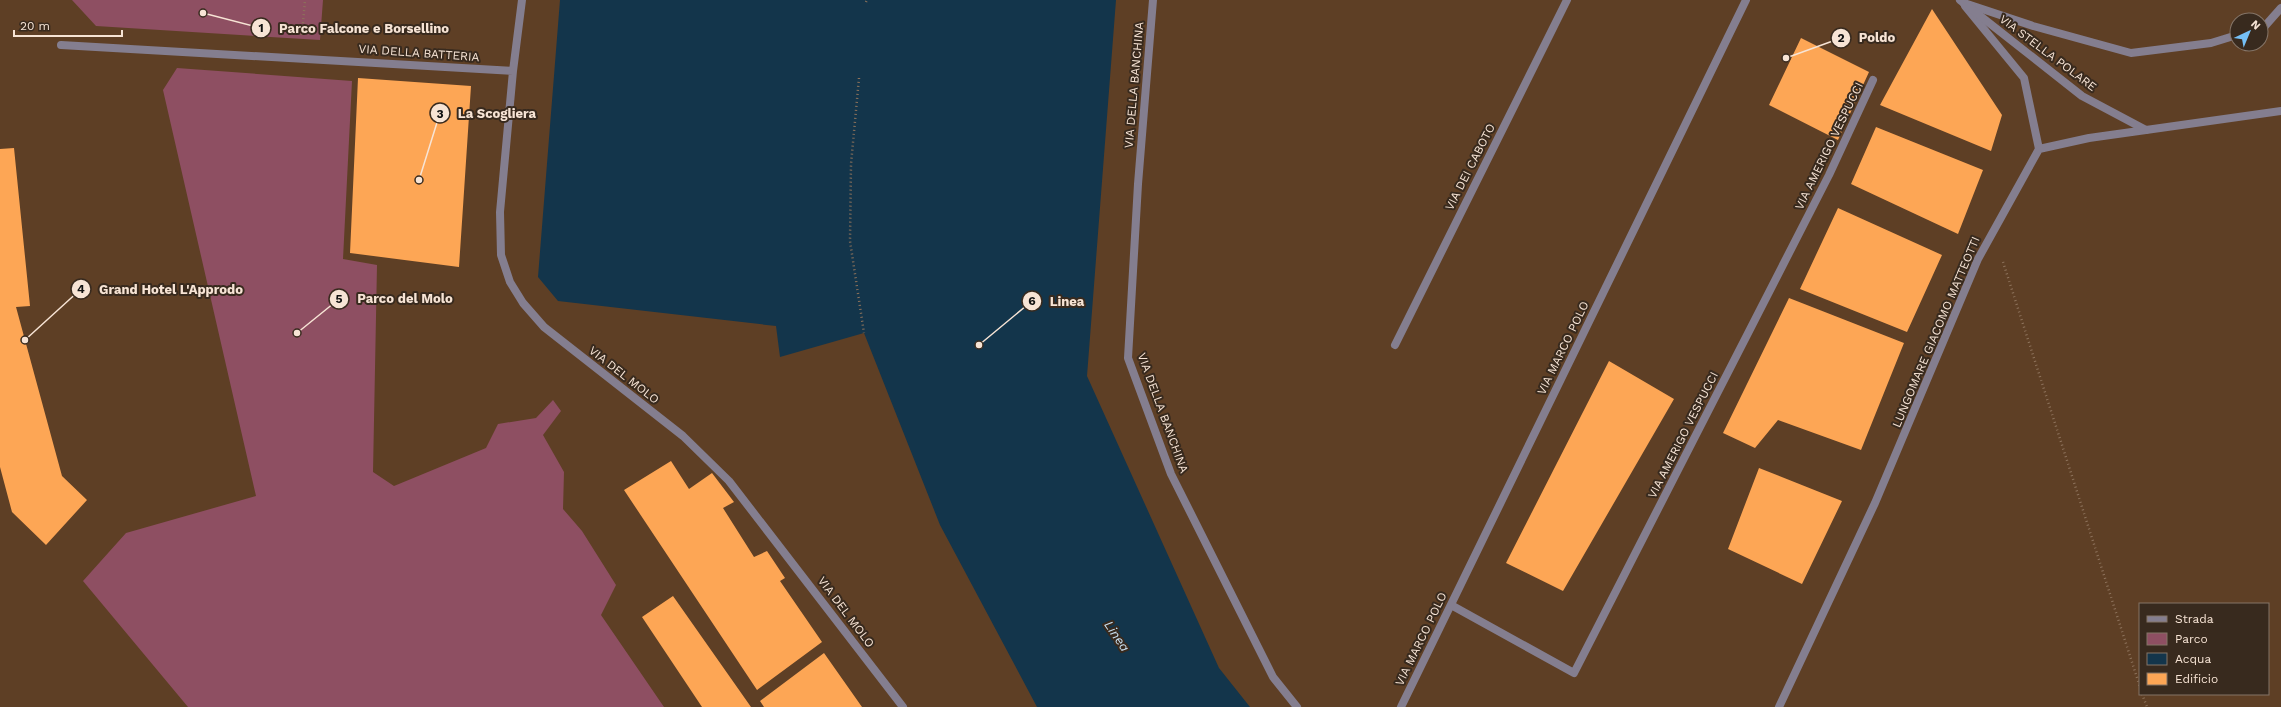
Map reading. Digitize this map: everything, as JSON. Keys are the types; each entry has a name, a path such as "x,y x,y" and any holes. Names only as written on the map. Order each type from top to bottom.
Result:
{"street":[{"name":"VIA DEL MOLO","path":"522,0 513,71 499,226 505,271 516,293 544,327 683,436 729,481 903,707"},
{"name":"VIA DELLA BANCHINA","path":"1153,0 1138,184 1128,358 1171,474 1273,677 1297,707"},
{"name":"VIA DEI CABOTO","path":"1395,345 1567,0"},
{"name":"VIA MARCO POLO","path":"1401,707 1746,0"},
{"path":"1961,1 2033,26 2131,53 2211,43 2229,37"},
{"path":"1961,1 2024,78 2039,149 2089,138 2281,111"},
{"name":"VIA STELLA POLARE","path":"1961,1 2082,96 2146,130"},
{"path":"2269,22 2281,8"},
{"name":"VIA DELLA BATTERIA","path":"61,45 300,57 513,71"},
{"name":"VIA AMERIGO VESPUCCI","path":"1451,605 1574,674 1830,175 1874,80"},
{"name":"LUNGOMARE GIACOMO MATTEOTTI","path":"1779,707 1875,503 1974,266 2039,149"}],"path":[{"path":"300,57 305,0"},
{"path":"859,78 851,164 850,241 864,333"},
{"path":"1993,231 2139,684"},
{"path":"2142,695 2147,707"}],"green space":[{"path":"72,0 323,0 320,40 96,26"},
{"path":"177,68 352,81 343,259 377,265 373,472 394,486 486,448 498,424 536,418 553,400 561,411 543,435 564,472 563,509 582,531 616,585 601,615 664,707 188,707 83,581 126,533 256,496 163,90"}],"water":[{"name":"Linea","path":"560,0 1116,0 1087,376 1219,668 1250,707 1037,707 940,525 864,333 780,357 776,326 558,301 538,277"}],"building":[{"path":"1932,9 2002,115 1991,151 1880,105"},
{"path":"1801,38 1869,72 1838,140 1769,105"},
{"path":"358,78 471,86 459,267 350,253"},
{"path":"1876,127 1983,170 1958,234 1851,184"},
{"path":"14,148 30,306 16,307 62,476 87,500 46,545 12,512 0,467 0,149"},
{"path":"1838,208 1942,255 1907,332 1800,289"},
{"path":"1789,298 1904,343 1861,450 1778,420 1755,448 1723,433"},
{"path":"1609,361 1674,399 1563,591 1506,563"},
{"path":"671,461 689,489 712,473 734,502 723,508 754,557 767,551 785,578 780,581 822,642 757,690 624,490"},
{"path":"1759,468 1842,501 1802,584 1728,549"},
{"path":"673,596 751,707 702,707 642,617"},
{"path":"824,653 862,707 764,707 760,701"}],"place":[{"name":"Parco Falcone e Borsellino","path":"203,13"},
{"name":"Poldo","path":"1786,58"},
{"name":"La Scogliera","path":"419,180"},
{"name":"Parco del Molo","path":"297,333"},
{"name":"Grand Hotel L'Approdo","path":"25,340"},
{"name":"Linea","path":"979,345"}]}
